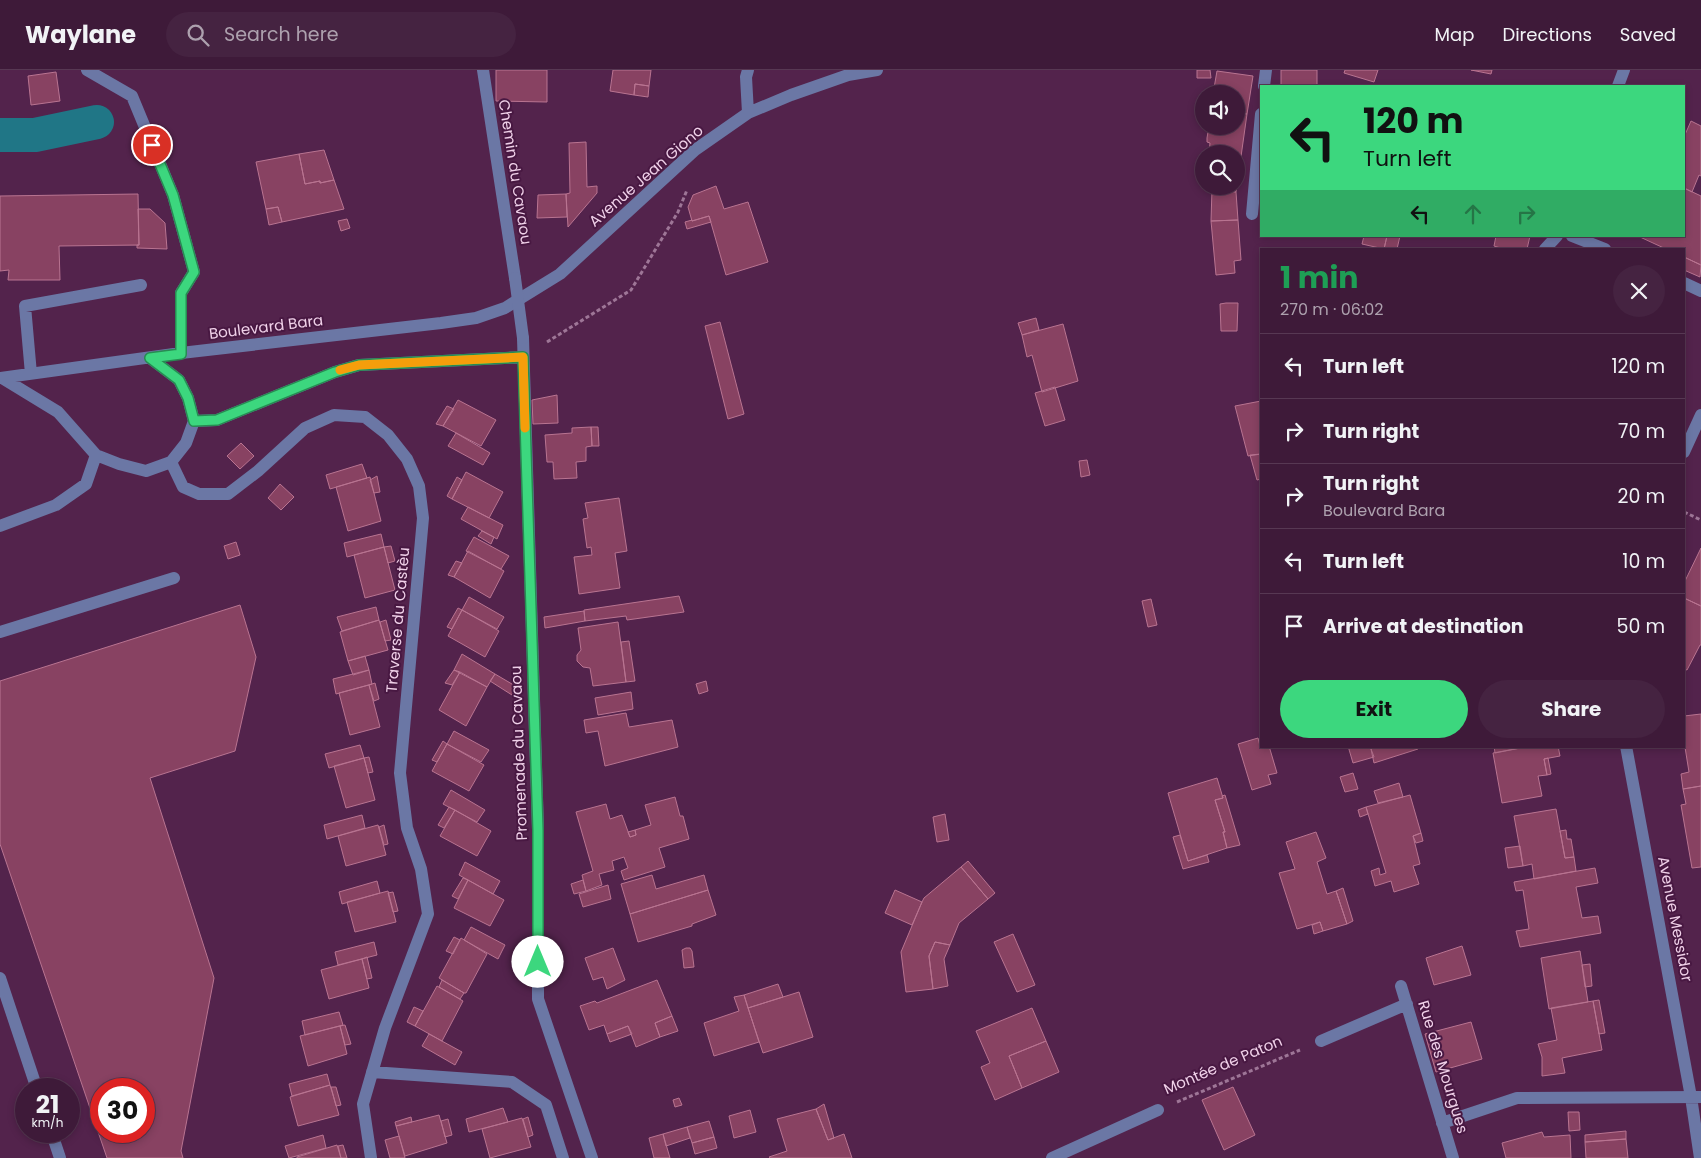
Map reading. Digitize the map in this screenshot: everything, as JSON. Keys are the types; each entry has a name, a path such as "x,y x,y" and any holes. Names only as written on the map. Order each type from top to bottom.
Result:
{"street":[{"path":"87,70 132,96 173,195 194,272 181,293 181,354"},
{"name":"Chemin du Cavaou","path":"483,70 523,338"},
{"path":"748,70 746,77 748,113"},
{"name":"Avenue Jean Giono","path":"505,308 560,274 696,150 748,113 791,95 840,78 877,70"},
{"path":"1264,85 1266,70"},
{"path":"1618,85 1624,70"},
{"path":"1252,214 1260,125"},
{"path":"1546,248 1556,237"},
{"path":"1575,237 1602,248"},
{"path":"1685,283 1701,291"},
{"path":"31,374 25,306 142,285"},
{"name":"Boulevard Bara","path":"1,378 441,323 476,318 505,308"},
{"name":"Promenade du Cavaou","path":"523,338 538,830 538,999 592,1158"},
{"path":"194,421 217,420 335,372 359,365 523,357"},
{"path":"1,378 58,412 96,456 146,471 171,462 186,443 194,421 188,398 179,380 150,358"},
{"name":"Traverse du Castèu","path":"171,462 182,487 199,494 228,494 258,471 306,428 334,415 365,417 388,435 407,459 419,486 423,518 400,773 407,828 421,869 428,914 385,1028 363,1104 371,1158"},
{"path":"1685,450 1701,415"},
{"path":"0,526 56,505 86,484 96,456"},
{"path":"0,632 174,578"},
{"name":"Avenue Messidor","path":"1626,748 1696,1097 1700,1158"},
{"path":"0,978 33,1078"},
{"name":"Rue des Mourgues","path":"1401,986 1453,1158"},
{"path":"1321,1041 1407,1004"},
{"path":"372,1072 512,1082 546,1105 563,1158"},
{"path":"1442,1123 1517,1098 1696,1097"},
{"name":"Montée de Paton","path":"1052,1158 1158,1110"},
{"path":"55,1143 60,1158"}],"path":[{"path":"523,357 631,290 678,212 688,188"},
{"path":"1685,512 1701,520"},
{"name":"Montée de Paton","path":"1158,1110 1321,1041"}],"building":[{"path":"496,70 547,70 547,102 496,101"},
{"path":"613,70 651,70 649,86 635,84 634,95 610,91"},
{"path":"1197,70 1210,70 1211,78 1197,78"},
{"path":"1281,70 1317,70 1317,85 1281,85"},
{"path":"1345,70 1378,70 1374,82 1344,73"},
{"path":"1471,70 1492,70 1491,74"},
{"path":"1217,71 1253,76 1247,114 1245,114 1245,85 1215,85"},
{"path":"56,72 60,101 31,105 28,76"},
{"path":"635,84 649,86 648,97 634,95"},
{"path":"1691,121 1701,126 1701,176 1699,175 1692,192 1685,188 1685,135"},
{"path":"1208,135 1244,135 1243,145 1210,145"},
{"path":"586,142 587,187 597,186 597,193 568,227 566,194 570,193 569,143"},
{"path":"324,150 334,180 305,184 299,154"},
{"path":"299,154 305,184 334,180 344,209 282,222 278,207 266,209 256,162"},
{"path":"716,186 724,209 748,202 768,262 726,275 709,216 692,221 688,207 693,195"},
{"path":"1685,188 1701,196 1701,265 1685,257 1685,248 1664,248 1640,237 1685,237"},
{"path":"138,194 139,245 59,246 60,280 8,280 9,270 0,271 0,196"},
{"path":"566,194 567,217 537,218 538,195"},
{"path":"1212,195 1236,195 1238,220 1211,221"},
{"path":"278,207 282,222 269,225 266,209"},
{"path":"138,209 150,209 165,223 167,249 137,248 137,245 139,245"},
{"path":"709,216 711,222 687,229 685,222"},
{"path":"347,219 350,228 341,231 338,221"},
{"path":"1238,220 1241,260 1234,261 1235,273 1216,275 1211,221"},
{"path":"1364,237 1387,237 1384,248 1362,244"},
{"path":"1387,237 1400,237 1397,248 1384,248"},
{"path":"1496,237 1530,237 1527,248 1501,248 1494,246"},
{"path":"1685,257 1701,265 1700,277 1685,270"},
{"path":"1238,303 1237,331 1221,331 1220,304"},
{"path":"1036,318 1039,330 1022,335 1018,323"},
{"path":"720,322 744,414 728,419 705,326"},
{"path":"1063,324 1078,381 1042,392 1032,355 1027,357 1022,335"},
{"path":"1055,387 1065,420 1045,426 1035,393"},
{"path":"557,395 558,423 533,424 532,400"},
{"path":"458,400 496,420 481,446 443,426"},
{"path":"1260,401 1260,454 1248,456 1235,406"},
{"path":"447,406 454,409 443,426 436,424"},
{"path":"591,427 592,446 586,447 586,461 576,462 577,478 554,479 553,462 547,462 545,435 572,433 572,428"},
{"path":"591,427 598,427 599,446 592,446"},
{"path":"456,433 490,453 483,465 448,446"},
{"path":"241,443 254,456 240,469 227,456"},
{"path":"1260,454 1260,479 1257,480 1250,455"},
{"path":"1087,460 1090,475 1081,477 1079,461"},
{"path":"362,464 367,478 330,489 326,475"},
{"path":"466,472 503,492 489,518 452,499"},
{"path":"377,476 380,492 374,493 370,480"},
{"path":"370,477 381,521 348,531 336,487"},
{"path":"457,477 462,480 452,499 447,496"},
{"path":"280,484 294,497 281,510 268,498"},
{"path":"619,498 627,551 615,553 620,588 579,594 574,557 592,555 591,547 587,548 583,519 588,518 585,503"},
{"path":"468,507 503,525 497,539 461,519"},
{"path":"482,531 494,537 491,544 478,536"},
{"path":"381,534 384,547 347,557 344,543"},
{"path":"474,537 509,556 501,569 466,551"},
{"path":"236,542 240,555 228,559 224,546"},
{"path":"391,546 395,561 388,563 384,547"},
{"path":"384,547 395,590 365,598 354,555"},
{"path":"1701,548 1701,606 1685,598 1685,581"},
{"path":"468,551 504,571 490,598 454,577"},
{"path":"456,561 462,563 454,577 448,575"},
{"path":"679,596 684,612 627,620 626,616 585,621 584,610"},
{"path":"469,597 504,617 497,629 462,610"},
{"path":"1685,598 1701,606 1701,645 1687,670 1685,669"},
{"path":"1151,599 1157,625 1148,627 1142,601"},
{"path":"240,605 256,657 235,751 150,778 214,978 181,1151 183,1158 107,1158 102,1143 155,1143 155,1078 90,1078 90,1108 0,844 0,681"},
{"path":"376,607 379,620 342,631 337,617"},
{"path":"458,608 462,610 452,629 447,627"},
{"path":"462,610 499,631 485,657 448,636"},
{"path":"584,611 585,621 545,628 544,617"},
{"path":"379,620 388,650 348,661 340,632"},
{"path":"386,620 391,640 385,641 380,622"},
{"path":"618,622 626,682 593,686 590,668 583,667 577,661 577,655 581,650 578,628"},
{"path":"629,641 635,681 626,682 621,642"},
{"path":"462,654 495,674 487,687 454,670"},
{"path":"365,656 369,670 353,675 348,661"},
{"path":"369,670 372,684 336,694 333,679"},
{"path":"454,670 460,672 452,685 445,683"},
{"path":"460,672 487,687 466,726 439,710"},
{"path":"495,674 517,687 512,695 490,681"},
{"path":"706,681 708,691 699,694 696,684"},
{"path":"375,683 379,699 374,701 369,685"},
{"path":"369,685 380,727 350,735 339,693"},
{"path":"631,692 633,709 598,715 595,698"},
{"path":"626,713 629,727 672,720 678,747 605,766 598,731 586,733 584,720"},
{"path":"1701,714 1701,786 1683,789 1681,774 1689,772 1685,747 1685,716"},
{"path":"454,731 489,750 481,762 447,744"},
{"path":"1258,738 1260,748 1270,748 1277,773 1268,775 1271,784 1252,790 1238,744"},
{"path":"443,741 447,744 437,762 432,760"},
{"path":"447,744 484,765 469,791 432,771"},
{"path":"360,745 364,758 329,768 325,754"},
{"path":"1349,748 1374,748 1371,749 1374,757 1353,763"},
{"path":"1418,748 1418,749 1374,763 1371,749"},
{"path":"1494,748 1521,748 1495,753"},
{"path":"1520,748 1558,748 1560,756 1544,759 1547,775 1538,776 1542,796 1502,803 1493,753"},
{"path":"369,757 373,772 368,773 364,758"},
{"path":"364,758 375,800 346,808 334,766"},
{"path":"1548,758 1551,774 1547,775 1544,759"},
{"path":"1353,773 1358,789 1345,792 1340,777"},
{"path":"1217,778 1223,798 1215,800 1225,832 1223,832 1227,848 1188,861 1168,793"},
{"path":"1399,783 1403,797 1378,803 1374,791"},
{"path":"1701,786 1701,867 1692,868 1681,805 1686,804 1683,789"},
{"path":"451,790 485,810 477,822 443,804"},
{"path":"1225,795 1240,845 1227,848 1223,832 1225,832 1215,800 1223,798 1222,796"},
{"path":"1410,795 1421,833 1413,836 1420,864 1413,866 1419,884 1394,892 1391,881 1375,886 1371,871 1379,868 1380,875 1386,873 1366,807"},
{"path":"675,797 680,816 683,816 689,839 659,848 665,867 624,880 621,871 628,868 624,857 612,861 614,870 599,874 602,885 586,891 582,875 593,871 576,812 606,804 610,819 622,815 630,837 636,835 635,830 651,825 645,805"},
{"path":"449,807 455,810 444,828 438,825"},
{"path":"1366,807 1368,814 1360,817 1358,810"},
{"path":"1556,809 1565,858 1574,857 1576,871 1534,879 1532,864 1523,866 1514,816"},
{"path":"455,810 491,831 477,856 440,836"},
{"path":"945,814 949,840 937,842 933,817"},
{"path":"362,815 365,828 327,839 324,825"},
{"path":"378,825 386,855 346,866 338,836"},
{"path":"384,825 388,844 384,845 379,827"},
{"path":"635,830 636,835 630,837 628,832"},
{"path":"1566,830 1567,839 1571,839 1574,857 1565,858 1560,831"},
{"path":"1316,832 1326,858 1317,862 1327,894 1336,891 1347,924 1323,931 1320,922 1297,929 1279,873 1295,869 1286,842"},
{"path":"1421,833 1423,841 1416,843 1413,836"},
{"path":"1180,835 1188,861 1207,855 1209,862 1183,869 1173,837"},
{"path":"1520,846 1523,866 1508,868 1505,848"},
{"path":"968,861 995,893 988,899 961,867"},
{"path":"465,862 500,881 493,894 459,875"},
{"path":"961,867 988,899 959,923 950,945 935,942 929,956 933,989 906,992 901,952 922,902 924,898"},
{"path":"1595,868 1598,883 1576,887 1582,918 1598,916 1601,933 1520,947 1516,931 1529,929 1523,890 1516,891 1514,882"},
{"path":"652,875 656,889 704,875 708,890 630,914 621,884"},
{"path":"463,878 468,880 458,899 452,896"},
{"path":"468,880 504,900 490,926 454,908"},
{"path":"583,880 586,891 574,894 571,884"},
{"path":"377,881 380,893 342,904 339,892"},
{"path":"608,885 611,899 583,907 579,894"},
{"path":"1343,888 1353,921 1347,924 1336,891"},
{"path":"708,890 716,915 692,924 692,926 638,942 630,914"},
{"path":"895,890 922,902 912,925 885,913"},
{"path":"388,891 396,922 355,932 347,902"},
{"path":"393,892 398,911 393,912 388,893"},
{"path":"1320,922 1323,931 1314,934 1312,925"},
{"path":"471,927 505,945 498,959 464,940"},
{"path":"1013,934 1035,985 1017,992 994,942"},
{"path":"454,937 460,940 453,954 446,951"},
{"path":"461,938 487,954 466,993 439,978"},
{"path":"374,942 377,955 338,965 335,952"},
{"path":"935,942 950,945 944,959 948,986 933,989 929,956"},
{"path":"1462,946 1471,975 1434,985 1426,958"},
{"path":"613,948 625,980 607,989 603,977 593,980 585,958"},
{"path":"690,948 692,951 694,967 684,968 682,950"},
{"path":"1580,951 1588,1002 1549,1009 1541,958"},
{"path":"367,957 372,978 367,979 362,959"},
{"path":"362,959 369,988 329,999 321,970"},
{"path":"1590,964 1592,986 1585,987 1582,965"},
{"path":"442,980 464,993 460,999 439,987"},
{"path":"657,980 672,1016 655,1023 660,1037 636,1047 628,1026 607,1034 604,1025 589,1030 580,1006 595,1001 597,1003"},
{"path":"778,984 783,997 748,1008 744,995"},
{"path":"437,986 463,1001 442,1041 415,1026"},
{"path":"799,992 813,1037 763,1053 748,1008"},
{"path":"744,995 759,1042 714,1056 704,1023 739,1011 734,997"},
{"path":"1599,1000 1605,1033 1599,1034 1593,1001"},
{"path":"1593,1001 1602,1050 1562,1058 1565,1073 1542,1076 1542,1057 1538,1044 1557,1040 1551,1008"},
{"path":"414,1007 423,1011 415,1026 407,1022"},
{"path":"1032,1008 1046,1041 1009,1056 1022,1088 995,1100 981,1067 990,1063 976,1031"},
{"path":"339,1012 343,1025 305,1035 302,1021"},
{"path":"672,1016 678,1031 660,1037 655,1023"},
{"path":"1471,1022 1482,1059 1436,1072 1425,1034"},
{"path":"345,1025 351,1044 345,1045 340,1026"},
{"path":"340,1026 347,1054 308,1066 300,1036"},
{"path":"628,1026 632,1034 610,1042 607,1034"},
{"path":"429,1034 462,1052 455,1065 422,1046"},
{"path":"1046,1041 1059,1072 1022,1088 1009,1056"},
{"path":"327,1074 330,1085 292,1096 289,1084"},
{"path":"330,1085 339,1115 298,1126 290,1097"},
{"path":"331,1087 336,1087 341,1105 336,1106"},
{"path":"1233,1087 1255,1135 1224,1150 1202,1100"},
{"path":"679,1098 682,1105 675,1107 673,1100"},
{"path":"824,1104 834,1138 828,1140 816,1109"},
{"path":"503,1108 508,1122 469,1132 466,1119"},
{"path":"816,1109 828,1140 844,1134 852,1158 770,1158 787,1151 777,1119"},
{"path":"750,1110 756,1132 734,1138 729,1116"},
{"path":"1568,1112 1579,1112 1580,1130 1569,1131"},
{"path":"439,1115 447,1143 405,1156 396,1126"},
{"path":"411,1117 412,1122 396,1126 395,1122"},
{"path":"528,1117 533,1135 528,1137 523,1119"},
{"path":"522,1118 531,1147 490,1158 482,1129"},
{"path":"448,1119 452,1135 445,1137 441,1121"},
{"path":"709,1121 714,1137 692,1143 687,1127"},
{"path":"687,1127 690,1138 666,1146 663,1134"},
{"path":"1626,1131 1626,1139 1585,1142 1585,1135"},
{"path":"1542,1132 1544,1137 1570,1135 1571,1158 1506,1158 1502,1143"},
{"path":"663,1134 670,1158 654,1158 649,1138"},
{"path":"323,1135 326,1148 289,1158 285,1146"},
{"path":"399,1136 405,1158 390,1158 385,1140"},
{"path":"714,1137 717,1148 695,1154 692,1143"},
{"path":"1626,1139 1628,1158 1586,1158 1585,1142"},
{"path":"337,1145 341,1158 297,1158 297,1157"},
{"path":"343,1145 347,1158 341,1158 338,1146"}],"waterway":[{"path":"0,135 35,135 97,122"}],"slow traffic":[{"path":"340,370 359,365 523,357 525,428"}],"route":[{"path":"152,145 173,195 194,272 181,293 181,354 150,358 179,380 188,398 194,421 217,420 335,372 359,365 523,357 538,830 538,962"}]}
